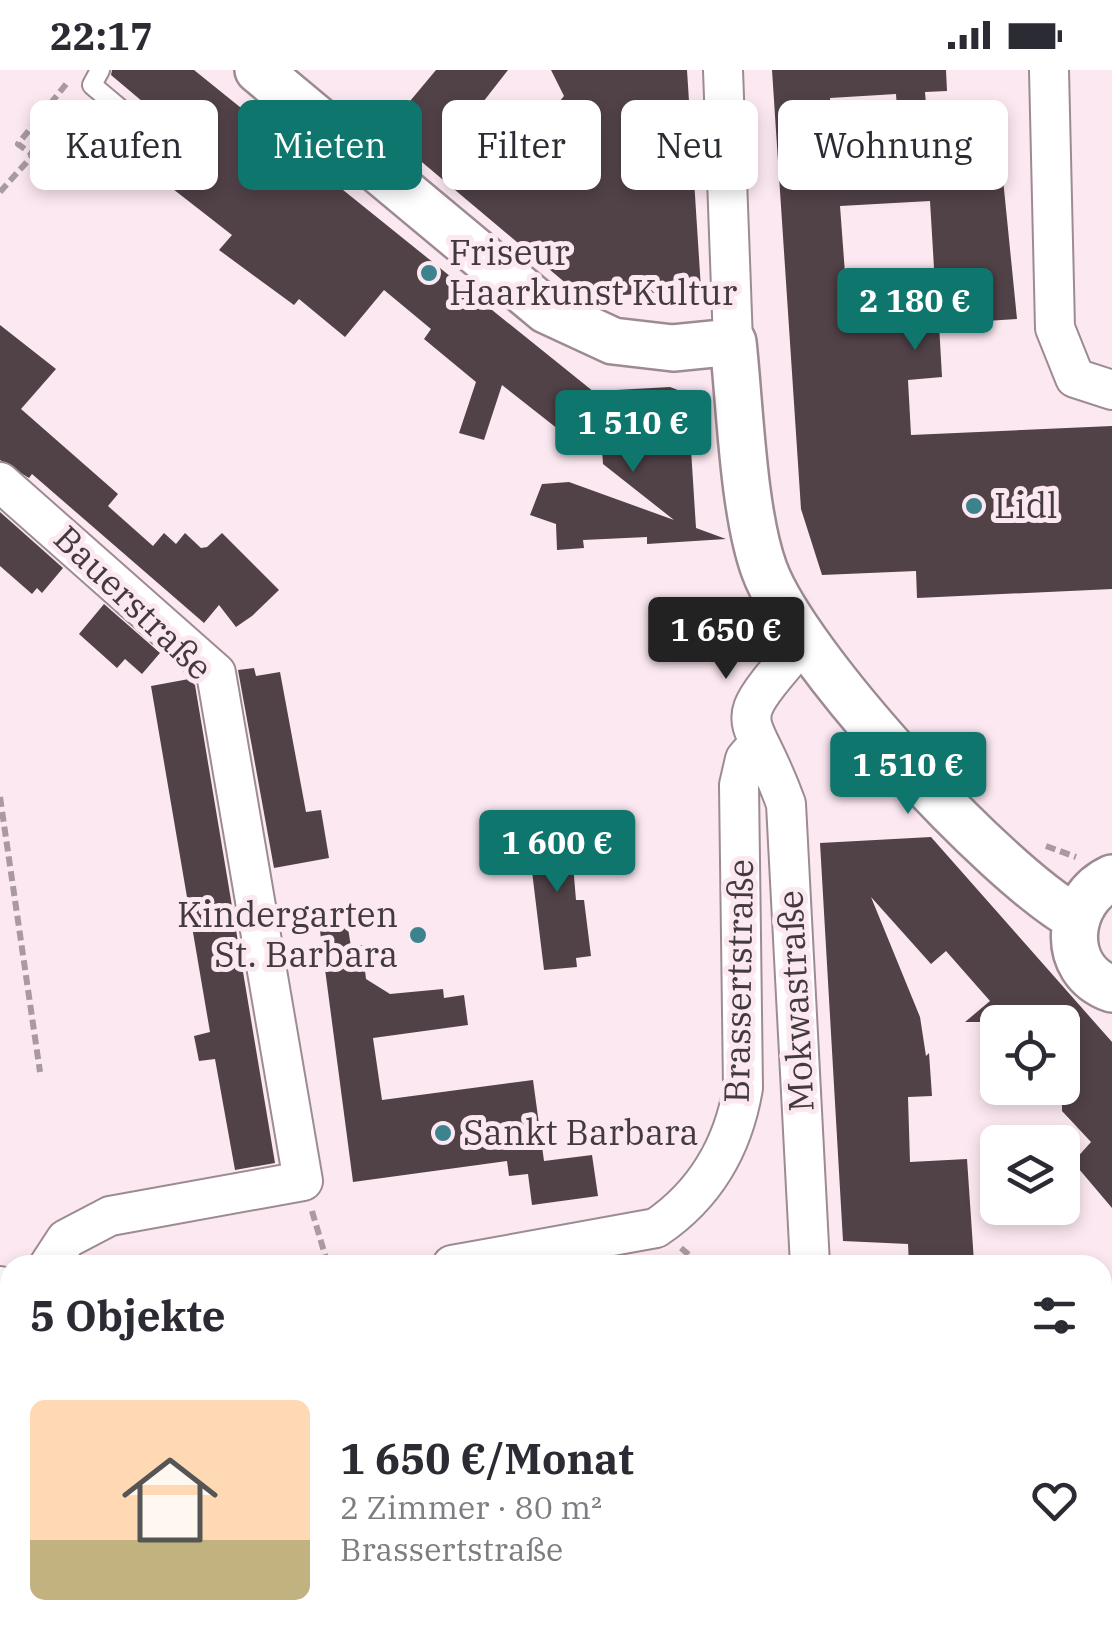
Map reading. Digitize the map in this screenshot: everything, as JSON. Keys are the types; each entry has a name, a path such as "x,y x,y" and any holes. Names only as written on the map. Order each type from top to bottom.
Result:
{"street":[{"path":"258,70 546,310 613,341 673,348 733,342"},
{"path":"724,70 733,342 764,570 803,642 873,725 1002,862 1050,903 1076,918"},
{"path":"1050,70 1055,328 1075,378 1112,390"},
{"name":"Bauerstraße","path":"0,482 216,672 303,1182"},
{"name":"Brassertstraße","path":"507,1255 656,1228 679,1213 720,1162 736,1131 743,1088 740,785 746,759 758,744 748,724 749,709 803,642"},
{"name":"Mokwastraße","path":"758,744 774,770 786,804 809,1255"},
{"path":"1112,878 1096,885 1076,918 1076,951 1086,971 1112,988"},
{"path":"56,1255 66,1239 110,1216 303,1182"}],"lane":[{"path":"100,70 92,85 110,100"}],"path":[{"path":"0,192 33,155 18,144 78,70"},
{"path":"0,797 40,1072"},
{"path":"303,1182 325,1255"}],"building":[{"path":"112,70 194,70 238,105 238,190 343,190 594,392 563,433 502,385 484,440 459,433 476,382 424,339 431,329 384,290 345,337 299,299 294,305 219,250 232,235 174,190 218,190 218,100 141,100 111,75"},
{"path":"436,70 508,70 485,100 442,100 442,179 422,162 422,100 411,100"},
{"path":"551,70 687,70 689,100 621,100 621,190 695,190 701,289 611,296 568,285 455,190 601,190 601,100 561,100 564,96"},
{"path":"772,70 946,70 947,91 925,92 926,100 896,100 896,94 778,100 778,161"},
{"path":"780,190 1004,190 1017,319 939,324 942,377 908,380 911,435 1112,426 1112,589 917,598 916,571 822,575 801,509","holes":["930,201 934,268 845,273 840,206"]},
{"path":"0,325 56,369 21,409 118,494 108,506 153,546 164,533 176,544 185,533 201,548 207,547 222,533 279,590 252,616 236,627 219,605 204,623 32,474 29,478 0,460"},
{"path":"670,387 683,392 688,402 696,528 726,539 647,544 647,537 583,540 584,548 557,550 556,524 530,515 542,484 569,482 674,520 603,464 598,391"},
{"path":"0,512 63,568 42,593 37,588 32,594 0,566"},
{"path":"104,604 160,653 142,674 125,659 117,668 79,634"},
{"path":"254,668 256,676 280,672 306,812 321,810 329,858 274,868 238,670"},
{"path":"189,679 195,685 275,1163 235,1170 215,1059 199,1061 194,1036 210,1032 151,686"},
{"path":"569,818 576,900 584,900 591,956 576,958 577,967 544,970 526,822"},
{"path":"931,837 1079,1005 985,1005 990,1001 946,951 931,964 871,897 920,1017 926,1056 929,1053 932,1096 908,1097 910,1162 967,1159 974,1255 909,1255 908,1244 843,1241 820,843"},
{"path":"348,928 351,947 362,945 366,979 390,994 443,989 444,998 464,995 468,1025 373,1038 382,1100 533,1080 544,1161 592,1155 598,1196 532,1205 528,1174 509,1176 507,1161 353,1182 320,931"},
{"path":"1080,1006 1112,1042 1112,1208 1080,1170 1080,1154 1091,1142 1080,1125 1075,1125 1062,1111 1062,1105 1080,1105"},
{"path":"980,1009 980,1022 965,1022"}],"place":[{"name":"Friseur Haarkunst Kultur","path":"429,273"},
{"name":"Lidl","path":"974,506"},
{"name":"Kindergarten St. Barbara","path":"418,935"},
{"name":"Sankt Barbara","path":"443,1133"}]}
